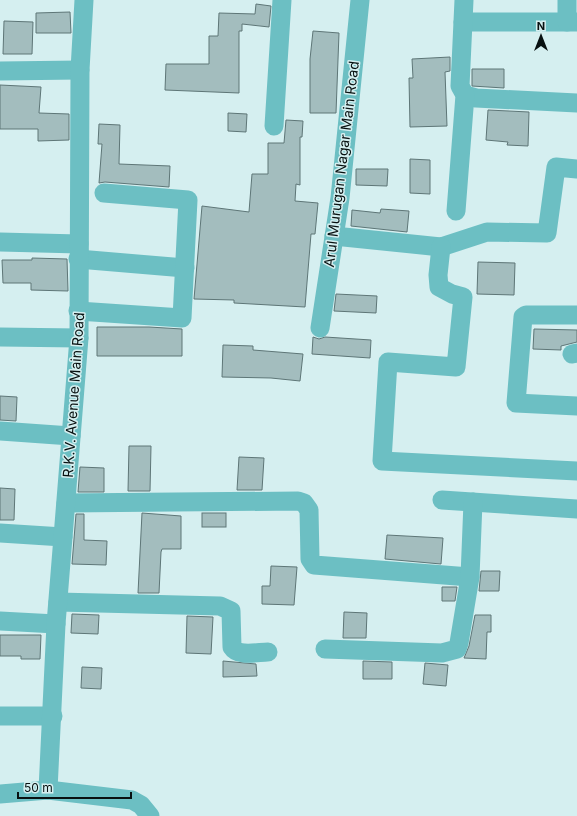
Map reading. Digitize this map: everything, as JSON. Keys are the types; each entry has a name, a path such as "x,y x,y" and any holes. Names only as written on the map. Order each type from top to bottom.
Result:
{"street":[{"name":"R.K.V. Avenue Main Road","path":"48,790 53,716 56,624 79,338 78,252 80,70 84,0"},
{"path":"274,126 282,0"},
{"name":"Arul Murugan Nagar Main Road","path":"320,328 340,198 360,0"},
{"path":"456,211 465,95 460,86 464,0"},
{"path":"463,22 572,22 568,0"},
{"path":"0,70 80,70"},
{"path":"465,95 476,98 577,104"},
{"path":"334,236 441,248 487,232 547,233 556,167 577,169"},
{"path":"78,311 182,318 188,200 104,193"},
{"path":"0,242 185,268"},
{"path":"441,248 438,275 439,287 452,294 463,297 456,367 388,362 382,461 577,471"},
{"path":"577,315 526,314 523,317 516,403 577,406"},
{"path":"0,337 79,338"},
{"path":"0,431 71,436"},
{"path":"442,500 577,509"},
{"path":"324,649 442,653 452,652 457,649 460,643 470,576 473,502"},
{"path":"66,503 304,503 309,510 310,559 314,564 327,567 470,576"},
{"path":"0,533 63,537"},
{"path":"58,602 220,606 231,611 232,647 234,650 239,652 268,652"},
{"path":"0,620 56,624"},
{"path":"0,716 53,716"},
{"path":"0,794 48,790 132,800 141,805 150,816"}],"building":[{"path":"256,4 271,6 269,27 242,24 242,31 239,31 239,93 165,90 166,64 209,64 209,36 218,36 219,13 255,14"},
{"path":"70,12 71,33 36,33 36,13"},
{"path":"4,21 33,22 32,54 3,54"},
{"path":"313,31 339,33 336,113 310,113 310,59"},
{"path":"450,57 450,71 445,72 447,126 410,127 409,78 413,78 412,59"},
{"path":"472,69 504,69 504,88 472,86"},
{"path":"0,85 41,87 39,113 69,114 69,140 38,141 38,129 0,129"},
{"path":"488,110 529,112 528,146 507,145 508,142 486,140"},
{"path":"228,113 247,114 246,132 228,131"},
{"path":"286,120 303,121 302,137 300,137 300,185 296,184 295,201 318,203 315,234 311,234 305,307 234,303 234,300 194,299 202,206 249,212 252,174 268,174 268,143 284,143"},
{"path":"99,124 120,125 119,164 170,166 169,187 105,182 99,183 102,144 98,144"},
{"path":"410,159 430,160 430,194 410,193"},
{"path":"356,169 388,169 387,186 356,185"},
{"path":"381,209 409,211 407,232 351,226 352,210 380,213"},
{"path":"32,258 67,259 68,291 31,290 31,283 3,283 2,260 32,260"},
{"path":"478,262 515,263 514,295 477,294"},
{"path":"336,294 377,296 376,313 334,311"},
{"path":"97,327 149,327 182,329 182,356 97,356"},
{"path":"534,329 577,330 577,342 561,346 561,350 533,349"},
{"path":"313,337 319,339 325,337 371,340 370,358 312,354"},
{"path":"223,345 253,346 253,350 303,354 300,381 271,378 222,377"},
{"path":"0,396 17,397 16,421 0,420"},
{"path":"129,446 151,446 150,491 128,491"},
{"path":"239,457 264,458 262,490 237,490"},
{"path":"80,467 104,468 104,492 78,492"},
{"path":"0,488 15,489 14,520 0,520"},
{"path":"142,513 181,516 181,549 162,549 161,552 159,593 138,593"},
{"path":"202,513 226,513 226,527 202,527"},
{"path":"76,514 84,514 84,540 107,541 106,565 72,564"},
{"path":"387,535 443,538 441,564 385,559"},
{"path":"271,566 297,567 294,605 262,604 262,586 270,586"},
{"path":"481,571 500,571 499,591 479,591"},
{"path":"442,587 457,587 455,601 442,601"},
{"path":"344,612 367,613 366,638 343,638"},
{"path":"72,614 99,615 98,634 71,633"},
{"path":"475,615 491,615 491,632 487,632 486,659 464,658 469,646"},
{"path":"187,616 213,617 211,654 186,653"},
{"path":"0,635 41,635 40,659 21,659 21,656 0,656"},
{"path":"223,661 256,664 257,676 223,677"},
{"path":"363,661 392,662 392,679 363,679"},
{"path":"425,663 448,665 446,686 423,684"},
{"path":"82,667 102,668 101,689 81,688"}]}
